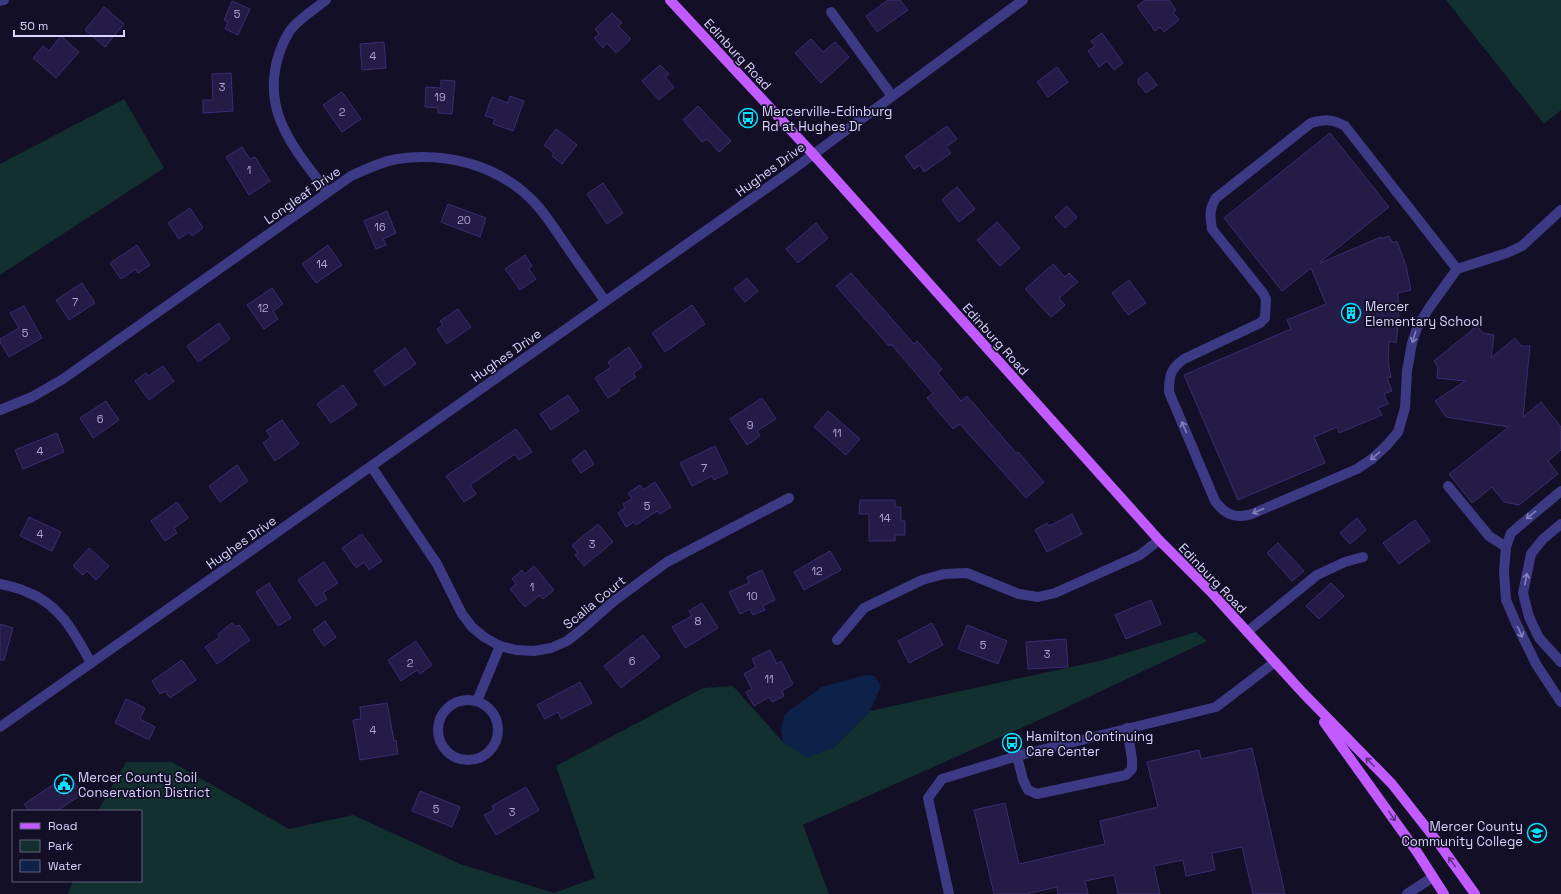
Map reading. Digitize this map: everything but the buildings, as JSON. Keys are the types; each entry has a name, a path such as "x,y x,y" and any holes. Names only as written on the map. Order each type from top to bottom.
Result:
{"main road":[{"name":"Edinburg Road","path":"670,0 813,154 1159,540 1210,592 1303,693 1392,784 1440,845 1475,894"},
{"name":"Edinburg Road","path":"1303,693 1380,799 1444,894"}],"street":[{"path":"0,1 4,0"},
{"path":"326,0 292,28 282,45 278,57 274,83 275,101 281,125 290,143 327,192"},
{"name":"Hughes Drive","path":"0,727 782,177 1023,0"},
{"path":"831,12 892,96"},
{"path":"1457,269 1345,126 1334,120 1322,120 1311,123 1216,198 1211,206 1210,218 1212,229 1263,292 1266,299 1265,318 1260,323 1184,359 1175,366 1171,374 1169,392 1215,501 1221,509 1234,516 1242,517 1252,514 1357,469 1387,446 1398,432 1405,408 1407,371 1412,343 1417,328 1429,308 1457,269 1507,253 1522,246 1561,210"},
{"name":"Longleaf Drive","path":"0,410 32,397 63,380 351,176 373,166 396,159 423,156 446,158 470,163 492,172 510,182 529,197 544,212 605,301"},
{"name":"Scalia Court","path":"371,466 437,564 462,614 472,627 484,637 500,646 516,650 534,651 551,648 567,641 614,601 667,562 789,498"},
{"path":"1448,486 1489,536 1506,547"},
{"path":"1561,491 1511,533 1506,547 1504,571 1506,600 1536,664 1561,702"},
{"path":"1561,524 1543,539 1531,554 1523,593 1529,617 1539,638 1561,662"},
{"path":"837,640 864,608 922,580 944,574 967,573 1019,594 1038,597 1055,593 1140,555 1159,540"},
{"path":"1247,632 1317,575 1345,562 1363,557"},
{"path":"0,584 28,592 43,600 57,611 70,626 91,663"},
{"path":"477,701 500,646"},
{"path":"949,894 928,798 942,779 1017,756 1216,707 1275,662"},
{"path":"467,700 477,701 489,709 496,721 498,731 496,740 492,748 485,755 476,759 467,760 457,758 448,753 442,745 438,735 440,720 448,707 457,702 467,700"},
{"path":"1017,756 1028,790 1037,794 1126,775 1132,769 1132,759 1127,728"},
{"path":"1407,894 1433,877"}],"green space":[{"path":"1446,0 1561,0 1561,110 1544,124"},
{"path":"124,99 164,168 0,275 0,164"},
{"path":"1196,632 1207,641 1059,711 803,825 829,894 68,894 73,882 142,882 142,810 99,810 126,762 172,762 289,829 353,815 460,864 554,893 595,878 556,766 703,688 733,686 783,742 833,748 870,711 1103,660"}],"water":[{"path":"865,675 875,676 881,686 870,711 833,748 807,758 783,742 781,729 785,714 822,687"}],"place":[{"name":"Mercerville-Edinburg Rd at Hughes Dr","path":"748,118"},
{"name":"Mercer Elementary School","path":"1351,313"},
{"name":"Hamilton Continuing Care Center","path":"1012,743"},
{"name":"Mercer County Soil Conservation District","path":"64,784"},
{"name":"Mercer County Community College","path":"1537,833"}]}
